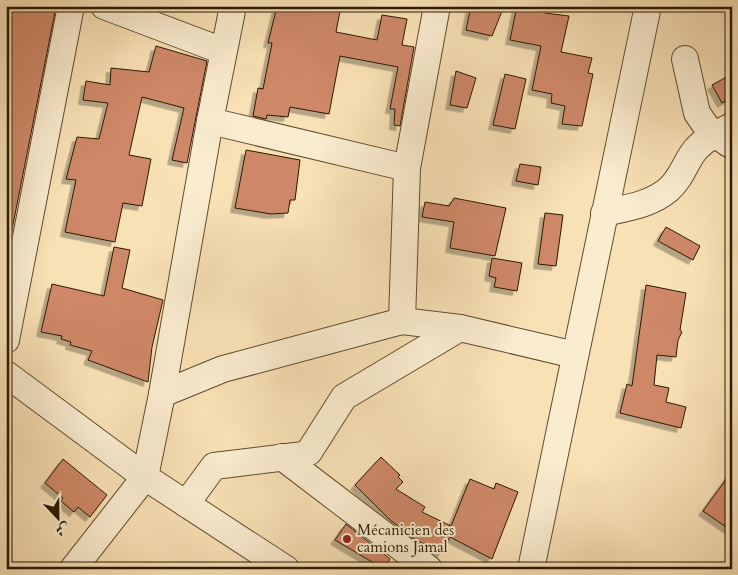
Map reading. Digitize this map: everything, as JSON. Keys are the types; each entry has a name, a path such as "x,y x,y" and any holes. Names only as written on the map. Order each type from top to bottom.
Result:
{"street":[{"path":"6,340 71,6"},
{"path":"104,6 223,51"},
{"path":"73,569 145,477 162,394 223,51 233,6"},
{"path":"402,321 407,168 437,6"},
{"path":"531,569 648,6"},
{"path":"685,59 697,114 708,129 726,135"},
{"path":"210,121 407,168"},
{"path":"604,213 645,203 668,190 684,170 696,150 726,135"},
{"path":"162,394 223,369 402,321 460,328 575,355"},
{"path":"186,504 214,466 303,455 309,452 344,397 460,328"},
{"path":"6,374 145,477 286,569"},
{"path":"282,457 429,569"}],"building":[{"path":"6,6 56,7 6,260"},
{"path":"277,6 341,6 336,32 377,40 382,15 407,19 402,45 414,47 400,126 394,125 395,109 390,109 398,67 340,56 329,114 290,107 288,117 267,115 266,119 253,116 258,88 263,89 272,43 268,43"},
{"path":"471,6 504,6 492,36 466,30"},
{"path":"517,6 547,6 545,13 569,16 561,52 592,58 588,73 593,74 582,126 562,124 565,106 551,103 552,94 532,90 541,46 510,40"},
{"path":"156,46 207,61 187,163 172,160 184,108 142,97 129,155 151,159 142,206 123,203 115,242 65,232 76,180 66,179 77,137 99,139 108,103 83,100 86,81 110,85 111,68 149,72"},
{"path":"456,71 476,78 467,108 450,105"},
{"path":"505,74 526,79 515,129 493,125"},
{"path":"732,74 732,97 722,103 712,85"},
{"path":"246,150 300,160 295,200 290,200 288,213 271,214 235,208"},
{"path":"520,164 541,167 538,185 516,181"},
{"path":"454,198 506,208 495,256 450,248 454,222 422,217 425,202 449,206"},
{"path":"545,213 563,215 556,266 538,264"},
{"path":"666,227 700,246 693,260 658,241"},
{"path":"114,247 130,250 122,288 163,300 152,347 148,382 88,360 92,351 70,345 71,342 61,339 62,336 41,332 52,284 104,296"},
{"path":"492,258 522,263 517,291 494,287 496,278 489,276"},
{"path":"646,285 686,293 680,330 682,332 678,340 676,357 657,355 654,385 669,388 666,402 686,407 681,428 620,413 627,384 632,386"},
{"path":"381,457 400,475 398,477 403,482 396,489 425,507 422,512 451,526 470,479 494,489 496,483 518,492 492,559 450,537 442,553 414,539 389,519 355,485"},
{"path":"63,459 107,495 90,517 78,507 74,512 61,501 63,498 45,483"},
{"path":"732,471 732,531 703,511"},
{"path":"346,524 390,559 384,569 335,540"}],"place":[{"name":"Mécanicien des camions Jamal","path":"347,539"}]}
